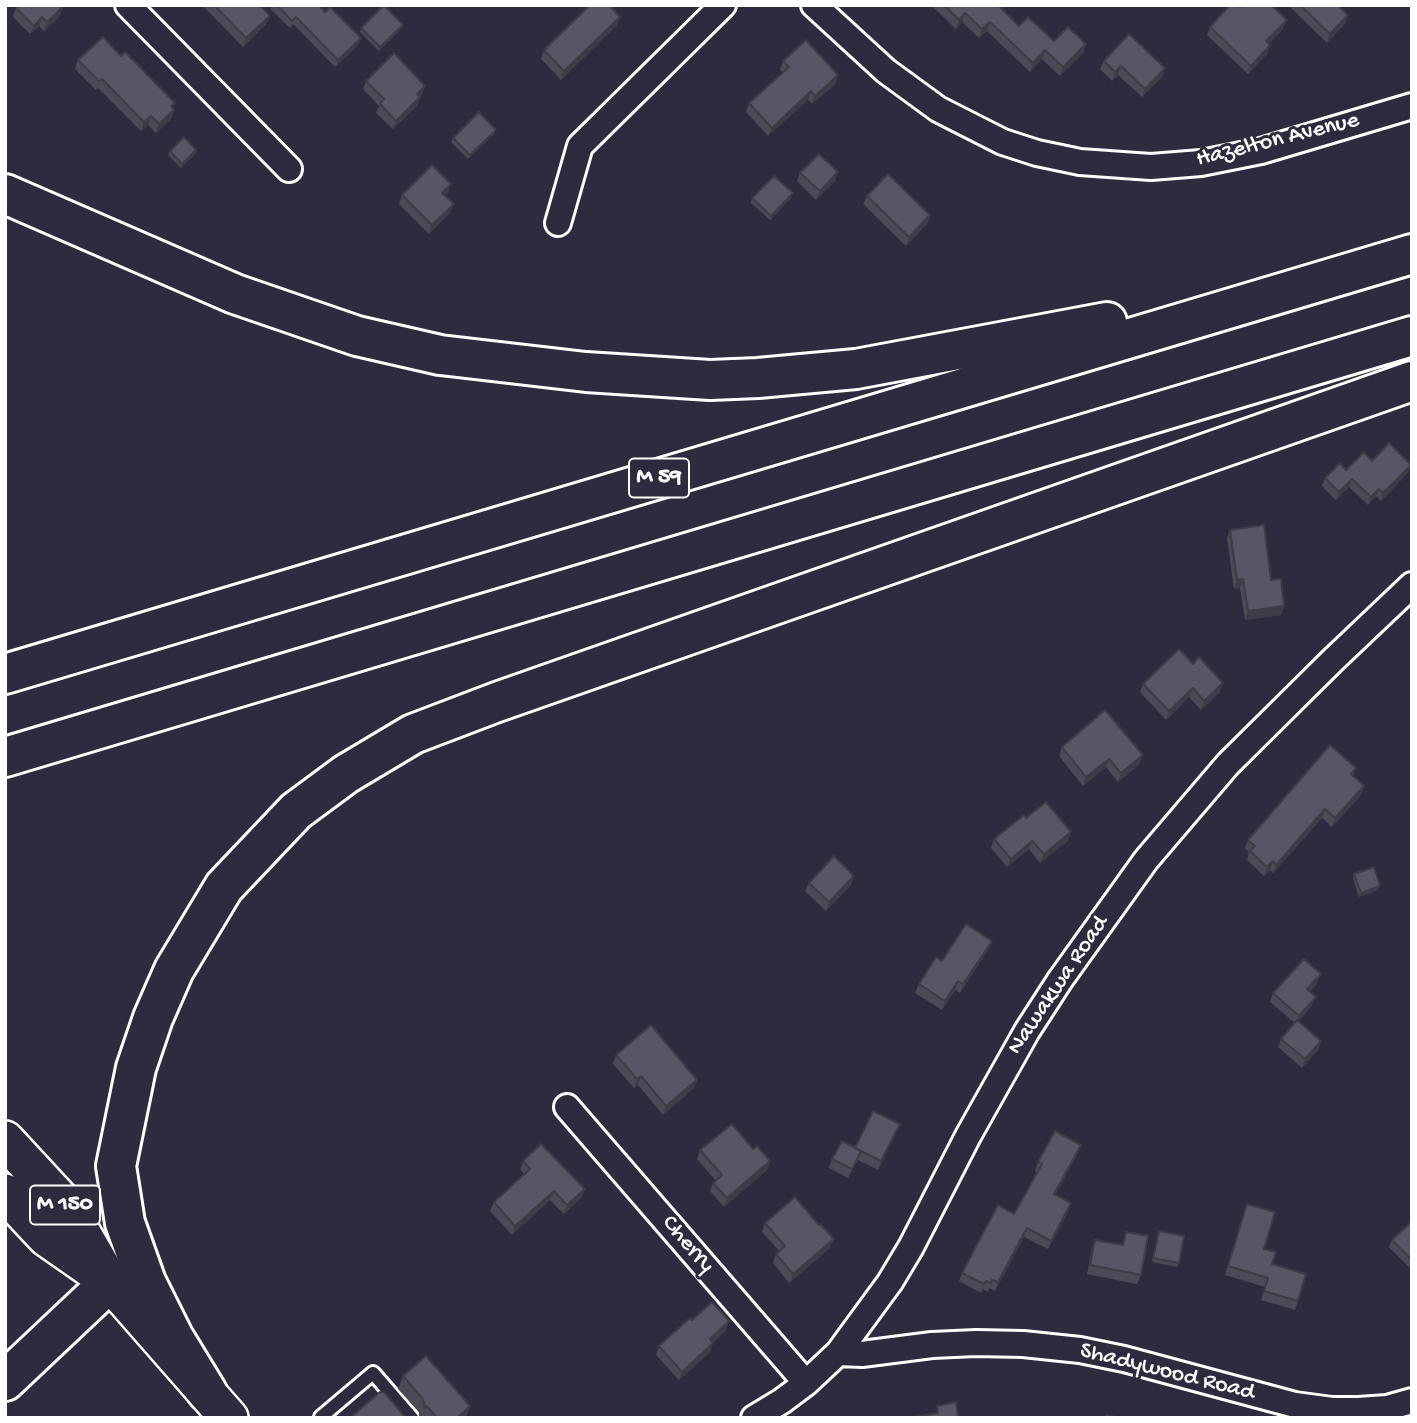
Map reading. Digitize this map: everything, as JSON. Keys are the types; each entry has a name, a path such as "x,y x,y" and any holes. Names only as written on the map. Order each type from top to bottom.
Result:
{"highway":[{"path":"5,194 236,294 357,336 440,355 586,372 710,380 856,369 1312,284"},
{"name":"M 59","path":"5,674 1412,254"},
{"path":"5,757 1412,336"},
{"path":"218,1405 174,1338 146,1282 125,1223 116,1166 136,1068 153,1018 174,970 224,887 296,811 346,774 413,734 497,702 1412,382"},
{"path":"5,1381 110,1282"}],"main road":[{"name":"M 150","path":"5,1140 66,1206 110,1282 218,1405"},
{"name":"M 150","path":"5,1193 46,1237 110,1282"}],"street":[{"path":"128,5 289,169"},
{"path":"558,223 580,146 723,5"},
{"name":"Hazelton Avenue","path":"814,5 886,71 939,109 1003,142 1080,162 1151,167 1211,161 1262,151 1412,106"},
{"name":"Nawakwa Road","path":"754,1418 806,1383 838,1353 890,1282 1027,1031 1121,894 1189,807 1228,764 1412,585"},
{"name":"Cherry","path":"567,1107 806,1383"},
{"name":"Shadywood Road","path":"838,1353 862,1354 954,1344 1023,1344 1080,1350 1124,1359 1295,1405 1358,1410 1387,1408 1412,1401"}],"lane":[{"path":"320,1417 373,1373 412,1418"}],"building":[{"path":"19,5 63,7 47,22 42,17 34,26 16,8"},
{"path":"214,5 260,5 270,16 246,38"},
{"path":"277,5 319,5 325,12 330,7 361,38 338,60 296,17 292,21"},
{"path":"384,5 403,25 380,47 361,28"},
{"path":"590,5 609,5 620,17 564,71 544,50"},
{"path":"944,5 998,5 1019,26 1028,17 1054,41 1068,27 1086,44 1063,67 1045,50 1033,63 990,22 982,29 965,13 959,20"},
{"path":"1230,5 1271,5 1287,20 1266,41 1270,45 1251,66 1210,27"},
{"path":"1300,5 1337,5 1348,15 1330,34"},
{"path":"1129,34 1165,68 1145,89 1121,66 1115,72 1104,61"},
{"path":"103,37 121,56 125,52 175,103 171,106 174,110 159,124 151,116 144,122 102,79 99,81 78,60"},
{"path":"806,40 838,75 815,96 811,91 772,128 749,103 789,67 783,61"},
{"path":"394,53 425,86 417,94 420,97 396,121 380,104 384,99 366,81"},
{"path":"479,112 496,130 470,155 453,138"},
{"path":"184,137 196,150 182,164 170,151"},
{"path":"819,154 838,172 820,191 800,173"},
{"path":"432,165 451,184 442,193 454,204 432,225 402,195"},
{"path":"888,174 930,215 909,237 867,196"},
{"path":"774,176 793,193 771,216 752,198"},
{"path":"1389,443 1411,465 1383,493 1379,489 1371,497 1352,479 1339,492 1325,478 1340,463 1346,470 1364,452 1372,461"},
{"path":"1264,525 1271,580 1281,579 1284,606 1248,611 1243,579 1237,580 1230,530"},
{"path":"1179,649 1193,664 1199,657 1223,683 1204,701 1193,688 1169,711 1143,684"},
{"path":"1105,710 1143,755 1121,773 1109,759 1086,777 1062,747"},
{"path":"1330,745 1356,768 1351,774 1364,786 1335,818 1325,809 1276,865 1273,861 1267,867 1250,851 1255,846 1248,840"},
{"path":"1046,802 1071,832 1044,854 1032,841 1011,859 994,839 1024,815 1026,818"},
{"path":"834,856 854,876 829,902 809,883"},
{"path":"1374,867 1380,886 1361,893 1354,874"},
{"path":"966,924 992,941 963,984 958,981 945,1001 919,984 936,957 942,961"},
{"path":"1304,959 1321,974 1307,989 1316,997 1299,1016 1273,993"},
{"path":"1297,1020 1321,1041 1305,1059 1281,1039"},
{"path":"651,1025 697,1080 666,1106 641,1076 637,1079 616,1055"},
{"path":"873,1111 900,1124 881,1161 855,1148"},
{"path":"732,1124 753,1149 757,1146 770,1161 727,1198 713,1183 722,1175 700,1150"},
{"path":"1055,1131 1081,1145 1054,1194 1071,1203 1051,1241 1027,1228 998,1282 992,1280 991,1283 986,1281 984,1284 962,1273 998,1205 1014,1214 1042,1164 1038,1162"},
{"path":"842,1141 861,1151 852,1169 832,1159"},
{"path":"541,1144 585,1189 567,1205 554,1191 515,1226 494,1202 530,1169 523,1161"},
{"path":"795,1197 834,1239 793,1274 776,1254 785,1246 765,1223"},
{"path":"1247,1204 1275,1212 1264,1249 1276,1252 1272,1264 1306,1274 1298,1301 1264,1291 1268,1278 1228,1266"},
{"path":"1412,1221 1412,1260 1392,1240"},
{"path":"1159,1231 1184,1236 1179,1263 1153,1258"},
{"path":"1126,1232 1148,1236 1141,1275 1090,1265 1095,1240 1123,1245"},
{"path":"712,1302 729,1321 710,1339 713,1343 682,1372 659,1346"},
{"path":"426,1356 470,1406 457,1418 437,1418 427,1406 425,1408 423,1399 403,1376"},
{"path":"380,1392 384,1392 406,1418 350,1418"},
{"path":"956,1402 958,1418 910,1418 938,1413 937,1406"}]}
